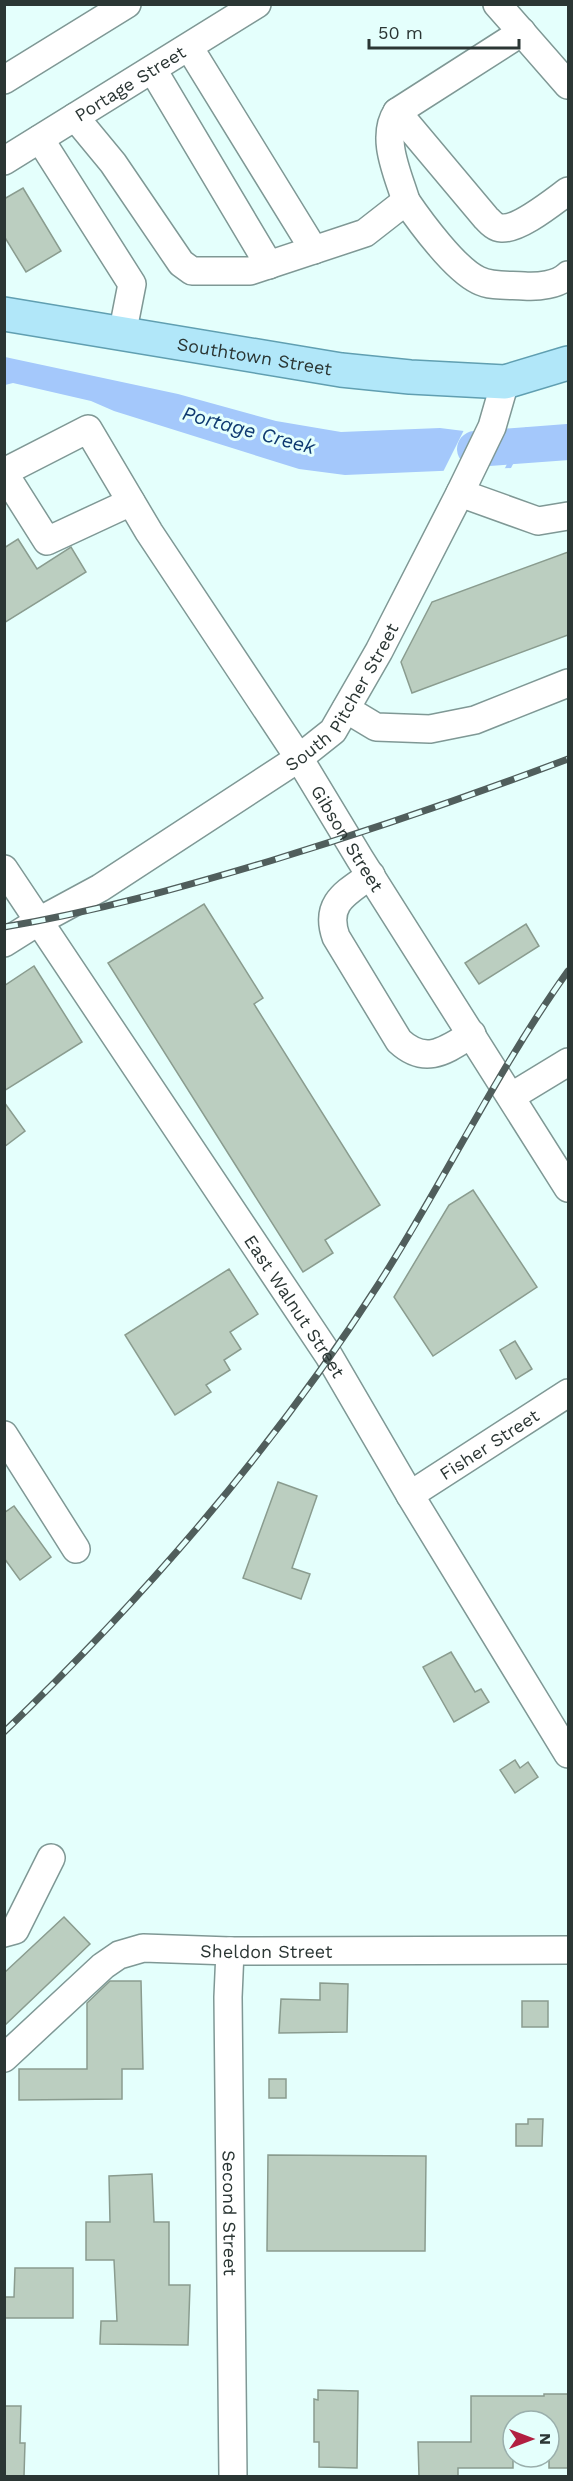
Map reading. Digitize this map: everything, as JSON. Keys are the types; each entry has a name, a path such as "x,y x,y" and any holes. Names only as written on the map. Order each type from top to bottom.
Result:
{"main road":[{"name":"Southtown Street","path":"4,314 341,370 410,377 505,382"},
{"path":"505,382 568,363"}],"street":[{"path":"4,80 127,4"},
{"name":"Portage Street","path":"4,161 257,4"},
{"path":"568,85 513,16 397,112 390,123 394,160 406,201 425,229 455,261 478,280 493,284 537,287 564,279 568,275"},
{"path":"189,47 315,250"},
{"path":"153,70 269,265"},
{"path":"397,112 486,218 498,228 508,228 525,220 568,191"},
{"path":"75,117 113,163 181,263 192,271 250,271 315,250 365,232 406,201"},
{"path":"40,139 132,284 122,334"},
{"name":"South Pitcher Street","path":"4,943 100,888 299,758 333,731 465,482 492,427 505,382"},
{"name":"Gibson Street","path":"4,472 88,429 131,502 299,758 568,1187"},
{"path":"4,472 47,541 131,502"},
{"path":"465,482 538,521 568,516"},
{"path":"346,710 376,727 430,729 475,720 568,683"},
{"name":"East Walnut Street","path":"4,868 328,1355 410,1496 568,1754"},
{"path":"371,875 344,894 334,908 332,924 336,937 399,1041 409,1050 422,1055 442,1052 472,1034"},
{"path":"512,1096 568,1062"},
{"name":"Fisher Street","path":"410,1496 568,1393"},
{"path":"4,1435 76,1549"},
{"path":"4,1933 15,1930 51,1858"},
{"name":"Sheldon Street","path":"4,2058 103,1965 119,1955 143,1948 230,1951 568,1950"},
{"name":"Second Street","path":"230,1951 228,2009 233,2476"}],"water":[{"path":"5,357 178,394 276,421 341,432 440,428 464,431 532,427 511,468 345,475 299,469 114,411 91,401 13,383 5,385"}],"pier":[{"path":"526,426 504,470 443,472 465,428"}],"building":[{"path":"23,188 61,251 26,272 4,236 4,199"},
{"path":"18,539 37,569 71,547 86,572 4,623 4,548"},
{"path":"568,552 568,635 412,693 401,662 432,602"},
{"path":"204,904 263,998 254,1004 380,1205 325,1240 333,1253 303,1272 108,963"},
{"path":"526,924 539,946 479,984 465,963"},
{"path":"34,966 82,1042 4,1091 4,986"},
{"path":"4,1102 25,1131 4,1147"},
{"path":"473,1190 537,1287 433,1356 394,1297 449,1205"},
{"path":"229,1269 258,1314 230,1332 241,1349 224,1360 230,1370 206,1385 211,1392 175,1415 125,1335"},
{"path":"515,1341 532,1369 516,1379 500,1350"},
{"path":"278,1482 317,1496 292,1568 310,1574 301,1599 243,1578"},
{"path":"14,1506 51,1557 20,1580 4,1558 4,1513"},
{"path":"451,1652 475,1692 481,1689 489,1702 454,1722 423,1667"},
{"path":"515,1760 520,1768 528,1762 538,1777 515,1793 500,1770"},
{"path":"64,1917 90,1944 4,2026 4,1973"},
{"path":"110,1981 141,1981 143,2069 122,2069 122,2099 19,2100 19,2069 87,2069 87,2003"},
{"path":"320,1983 348,1984 347,2032 279,2033 281,1999 320,2000"},
{"path":"522,2001 548,2001 548,2027 522,2027"},
{"path":"269,2079 286,2079 286,2098 269,2098"},
{"path":"528,2119 543,2119 542,2146 516,2146 516,2124 528,2124"},
{"path":"268,2155 426,2156 425,2251 267,2251"},
{"path":"152,2174 154,2222 169,2222 169,2285 190,2285 188,2345 100,2344 101,2321 117,2321 114,2260 86,2260 86,2222 110,2222 109,2176"},
{"path":"15,2268 73,2268 73,2318 4,2318 4,2297 14,2297"},
{"path":"318,2390 358,2391 357,2468 319,2467 319,2442 314,2442 314,2399 318,2400"},
{"path":"544,2394 568,2394 568,2468 561,2468 561,2409 501,2409 501,2468 458,2468 458,2476 419,2476 418,2442 471,2442 471,2396 544,2396"},
{"path":"4,2406 21,2406 20,2443 25,2443 24,2476 4,2476"}],"waterway":[{"name":"Portage Creek","path":"475,449 568,442"}],"railway":[{"path":"4,927 138,898 270,861 420,812 568,759"},
{"path":"4,1732 107,1629 156,1575 204,1520 295,1405 338,1346 378,1285 518,1047 568,971"}]}
